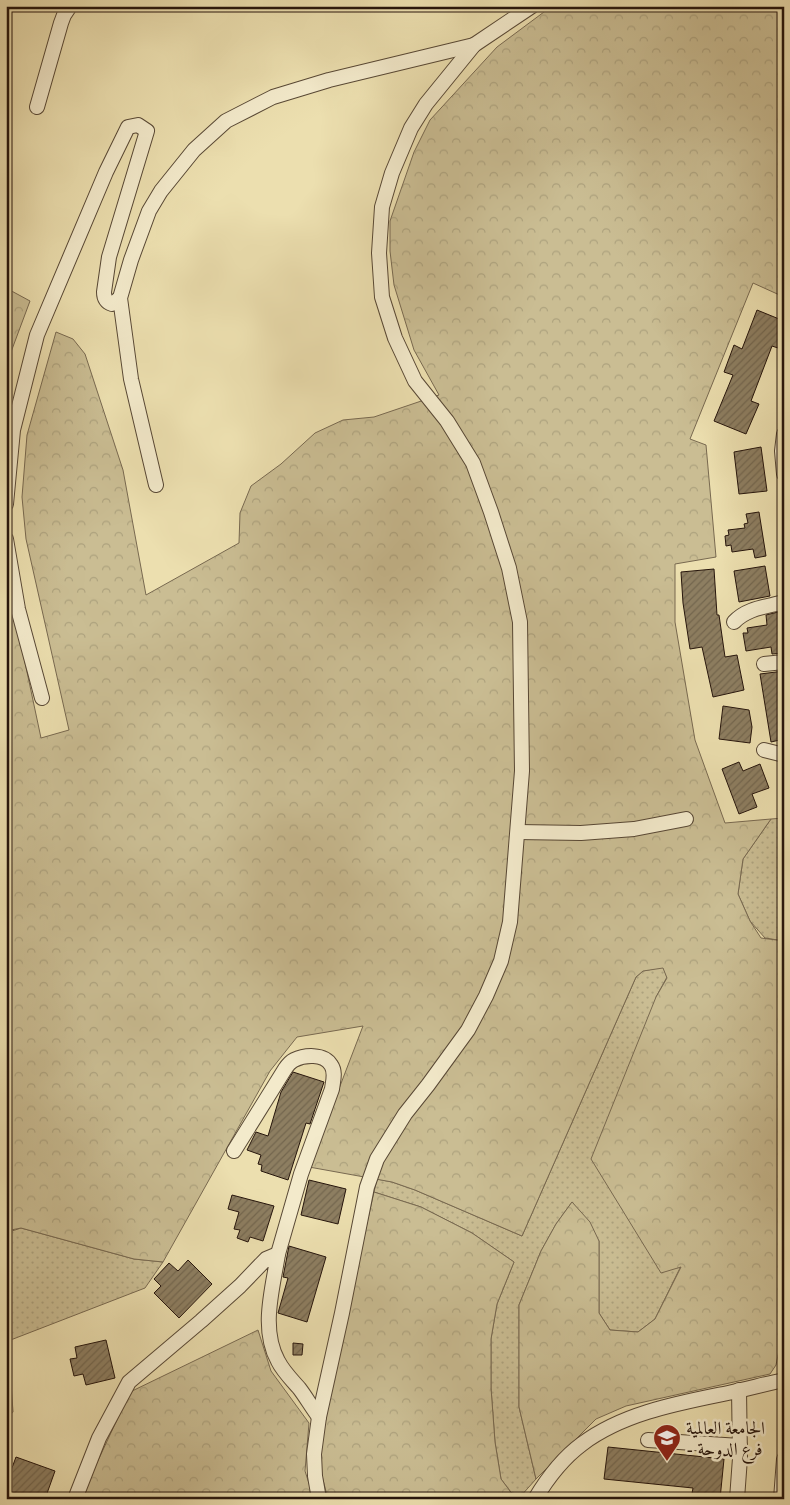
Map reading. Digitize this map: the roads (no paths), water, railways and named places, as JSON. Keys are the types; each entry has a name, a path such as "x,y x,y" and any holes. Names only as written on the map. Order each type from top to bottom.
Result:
{"street":[{"path":"37,107 60,23 70,6"},
{"path":"319,1499 314,1476 318,1417 342,1314 367,1187 377,1159 405,1114 468,1030 498,970 510,922 522,771 520,622 510,568 473,463 447,421 415,381 395,338 381,288 379,253 382,207 392,172 416,120 431,98 474,45 532,6"},
{"path":"156,485 130,379 120,298 131,260 149,212 161,191 194,150 226,121 273,97 329,80 474,45"},
{"path":"6,504 13,430 37,335 106,172 128,127 138,125 147,131 109,257 104,292 104,298 108,303 112,304 120,298"},
{"path":"784,434 782,451 784,474"},
{"path":"6,539 18,610 42,698"},
{"path":"734,622 741,615 760,607 784,602"},
{"path":"764,664 784,662"},
{"path":"764,750 784,755"},
{"path":"518,832 581,833 634,829 686,819"},
{"path":"234,1151 284,1069 293,1061 303,1057 316,1056 324,1058 331,1064 334,1074 332,1089 300,1174 278,1254 268,1328 277,1360 286,1375 299,1388 318,1417"},
{"path":"75,1499 99,1438 129,1382 240,1286 266,1258 278,1254"},
{"path":"535,1499 542,1487 562,1463 581,1444 609,1428 640,1415 784,1380"},
{"path":"737,1498 740,1446 739,1390"},
{"path":"648,1440 740,1446"},
{"path":"781,1499 784,1459"}],"place":[{"name":"الجامعة العالمية - فرع الدوحة","path":"667,1462"}]}
